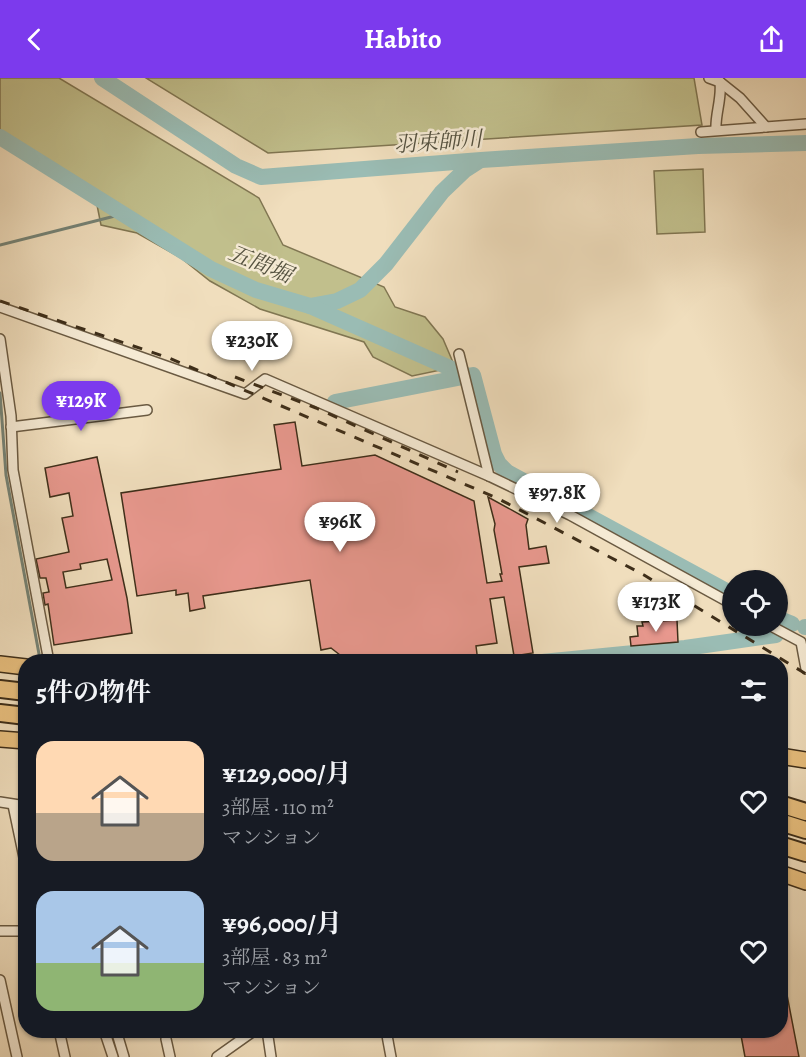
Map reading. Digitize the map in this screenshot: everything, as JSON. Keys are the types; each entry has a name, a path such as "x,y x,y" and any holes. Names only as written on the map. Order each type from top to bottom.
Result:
{"highway":[{"path":"0,664 18,666"},
{"path":"0,689 18,691"},
{"path":"0,713 18,715"},
{"path":"0,739 18,740"},
{"path":"788,749 806,751"},
{"path":"788,757 806,760"},
{"path":"788,806 806,812"},
{"path":"788,824 806,830"},
{"path":"788,847 806,853"},
{"path":"788,876 806,882"}],"street":[{"path":"709,78 720,82 740,98 766,127"},
{"path":"716,130 722,94 720,82"},
{"path":"701,132 806,124"},
{"path":"0,307 245,394 265,379 489,476 570,515 722,599"},
{"path":"0,339 11,427 12,470 47,654"},
{"path":"459,354 489,476"},
{"path":"11,427 147,410"},
{"path":"788,635 801,642 806,669"},
{"path":"0,802 18,805"},
{"path":"14,805 18,826"},
{"path":"0,931 18,931"},
{"path":"0,980 16,1057"},
{"path":"61,1038 65,1057"},
{"path":"107,1038 113,1057"},
{"path":"118,1038 124,1057"},
{"path":"217,1057 244,1038"},
{"path":"268,1038 271,1057"},
{"path":"387,1038 391,1057"},
{"path":"166,1039 170,1057"}],"shaded area":[{"path":"0,78 59,78 259,198 283,245 384,287 395,307 425,317 443,339 455,367 412,376 373,357 364,342 260,309 210,281 181,258 137,233 101,225 97,205 0,143"},
{"path":"146,78 694,78 702,125 268,153"},
{"path":"703,169 705,232 657,234 654,171"}],"building":[{"path":"295,422 302,466 375,455 474,501 487,583 502,581 495,524 488,497 528,519 526,525 529,549 546,546 549,563 519,567 533,653 514,654 504,597 490,599 497,643 476,646 477,654 339,654 331,648 321,650 310,580 203,596 205,608 190,611 188,593 176,595 176,590 137,596 121,493 281,469 274,425"},
{"path":"97,457 127,598 132,633 54,645 48,604 45,605 43,593 49,592 46,578 40,578 36,559 69,552 62,518 73,516 69,493 50,497 45,468","holes":["107,559 112,580 66,588 63,572 81,569 80,564"]},
{"path":"677,620 678,642 631,646 630,637 638,636 637,626 643,626 642,622"},
{"path":"788,1000 799,1057 745,1057 741,1038 788,1038"}],"waterway":[{"name":"羽束師川","path":"102,78 236,166 261,177 698,146 806,143"},
{"name":"五間堀","path":"0,137 211,269 256,290 310,306 337,301 360,290 386,264 442,192 465,170 479,161"},
{"path":"0,245 123,214"},
{"path":"310,306 468,376"},
{"path":"335,402 473,375 494,454 499,464 507,472 722,589"},
{"path":"0,393 6,475 39,654"},
{"path":"788,622 792,624"},
{"path":"624,654 769,636"},
{"path":"113,1038 118,1057"}],"railway":[{"path":"0,301 169,358 497,498 644,575 773,654"},
{"path":"235,377 316,408 458,472"},
{"path":"788,663 806,674"}]}
